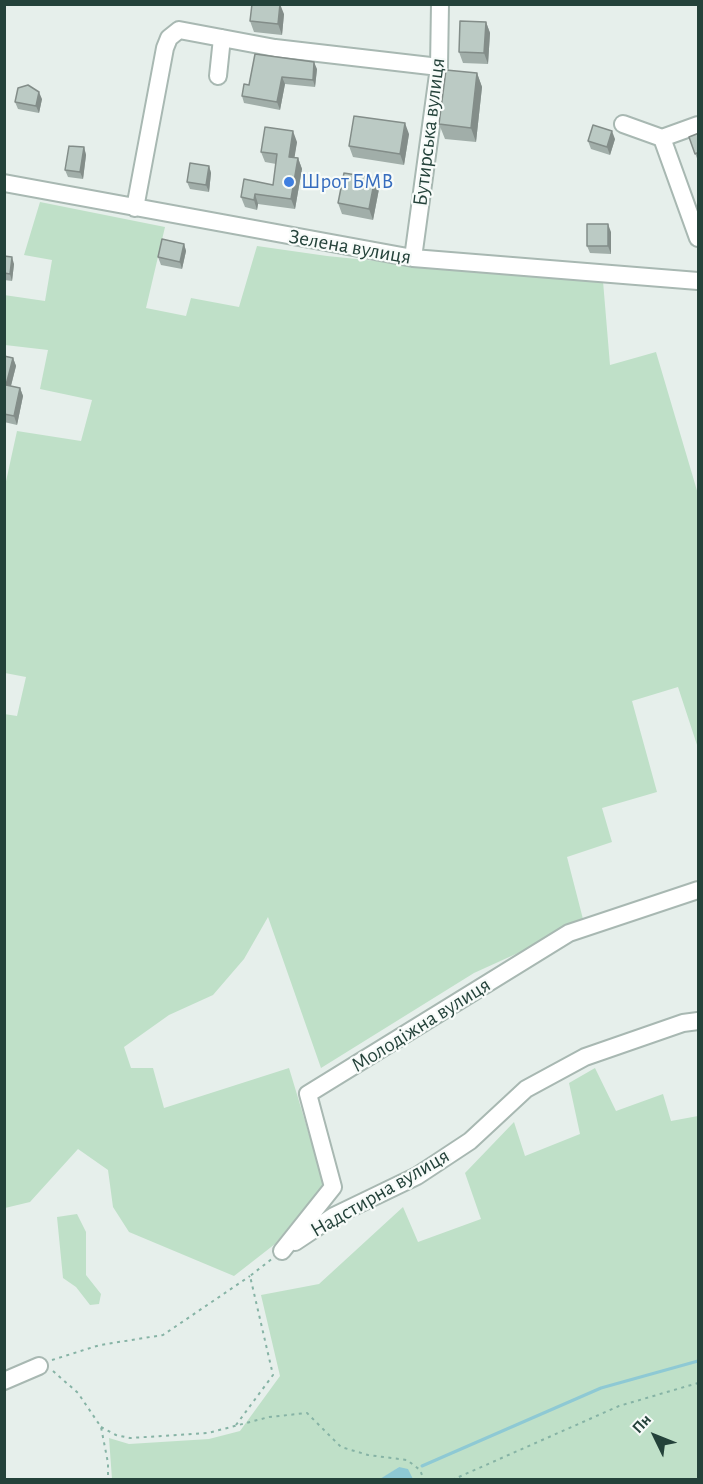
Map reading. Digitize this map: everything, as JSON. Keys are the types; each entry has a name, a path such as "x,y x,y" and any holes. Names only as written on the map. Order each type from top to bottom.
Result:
{"street":[{"name":"Бутирська вулиця","path":"413,258 439,67 440,4"},
{"path":"135,208 169,38 179,30 275,48 439,67"},
{"path":"218,76 222,38"},
{"path":"623,124 662,138 699,125"},
{"path":"662,138 699,238"},
{"name":"Зелена вулиця","path":"4,183 413,258 699,281"},
{"name":"Молодіжна вулиця","path":"282,1251 333,1187 308,1094 569,933 699,890"},
{"name":"Надстирна вулиця","path":"282,1251 334,1216 417,1176 461,1147 526,1089 585,1058 683,1023 699,1021"},
{"path":"4,1381 39,1366"}],"path":[{"path":"39,1366 100,1345 163,1335 250,1276 282,1251"},
{"path":"236,1425 273,1375 250,1276"},
{"path":"39,1366 54,1372 78,1393 101,1426 116,1435 129,1438 208,1433 269,1417 307,1413 341,1447 368,1455 407,1460 420,1470 424,1479"},
{"path":"452,1479 619,1406 699,1383"},
{"path":"101,1426 108,1463 108,1479"}],"green space":[{"path":"40,202 165,227 146,308 186,316 191,298 239,307 257,246 327,256 535,277 603,281 610,365 656,352 698,494 698,748 678,687 632,701 657,792 602,808 612,842 567,857 584,923 474,973 321,1068 268,917 244,959 213,995 169,1015 124,1047 131,1068 153,1068 164,1108 289,1068 324,1184 275,1244 234,1276 129,1232 113,1207 108,1170 78,1149 30,1202 5,1208 4,714 17,716 26,677 5,673 5,486 17,431 81,441 92,400 40,389 48,350 5,345 4,295 45,301 52,260 24,255"},
{"path":"595,1068 616,1111 663,1094 671,1121 698,1116 698,1479 413,1480 399,1467 380,1480 112,1479 109,1438 129,1444 209,1439 240,1431 280,1376 261,1295 319,1284 403,1207 418,1242 481,1219 465,1173 514,1122 525,1156 580,1134 569,1083"},
{"path":"77,1214 86,1232 86,1275 101,1294 99,1304 90,1305 76,1287 63,1278 57,1217"}],"water":[{"path":"399,1467 408,1469 413,1479 380,1479"}],"building":[{"path":"252,4 280,4 278,24 250,21"},
{"path":"460,21 486,22 484,53 459,52"},
{"path":"255,54 314,62 313,80 282,77 277,102 242,96 244,84 249,85"},
{"path":"446,70 477,73 471,128 439,124"},
{"path":"28,85 39,92 36,106 15,102 18,88"},
{"path":"354,116 405,123 400,154 349,146"},
{"path":"593,125 612,131 607,147 588,141"},
{"path":"265,127 293,131 289,157 298,158 291,199 255,194 254,200 241,197 244,179 273,185 277,154 261,152"},
{"path":"699,133 699,152 695,154 689,137"},
{"path":"69,146 84,147 80,172 65,170"},
{"path":"190,163 209,166 206,185 187,182"},
{"path":"344,173 375,178 369,209 338,203"},
{"path":"587,224 608,224 608,246 587,246"},
{"path":"162,239 184,244 180,262 158,257"},
{"path":"4,256 12,257 10,274 4,273"},
{"path":"4,356 13,358 6,385 20,388 14,416 4,414"}],"waterway":[{"path":"422,1466 601,1388 698,1361"}],"place":[{"name":"Шрот БМВ","path":"289,182"}]}
